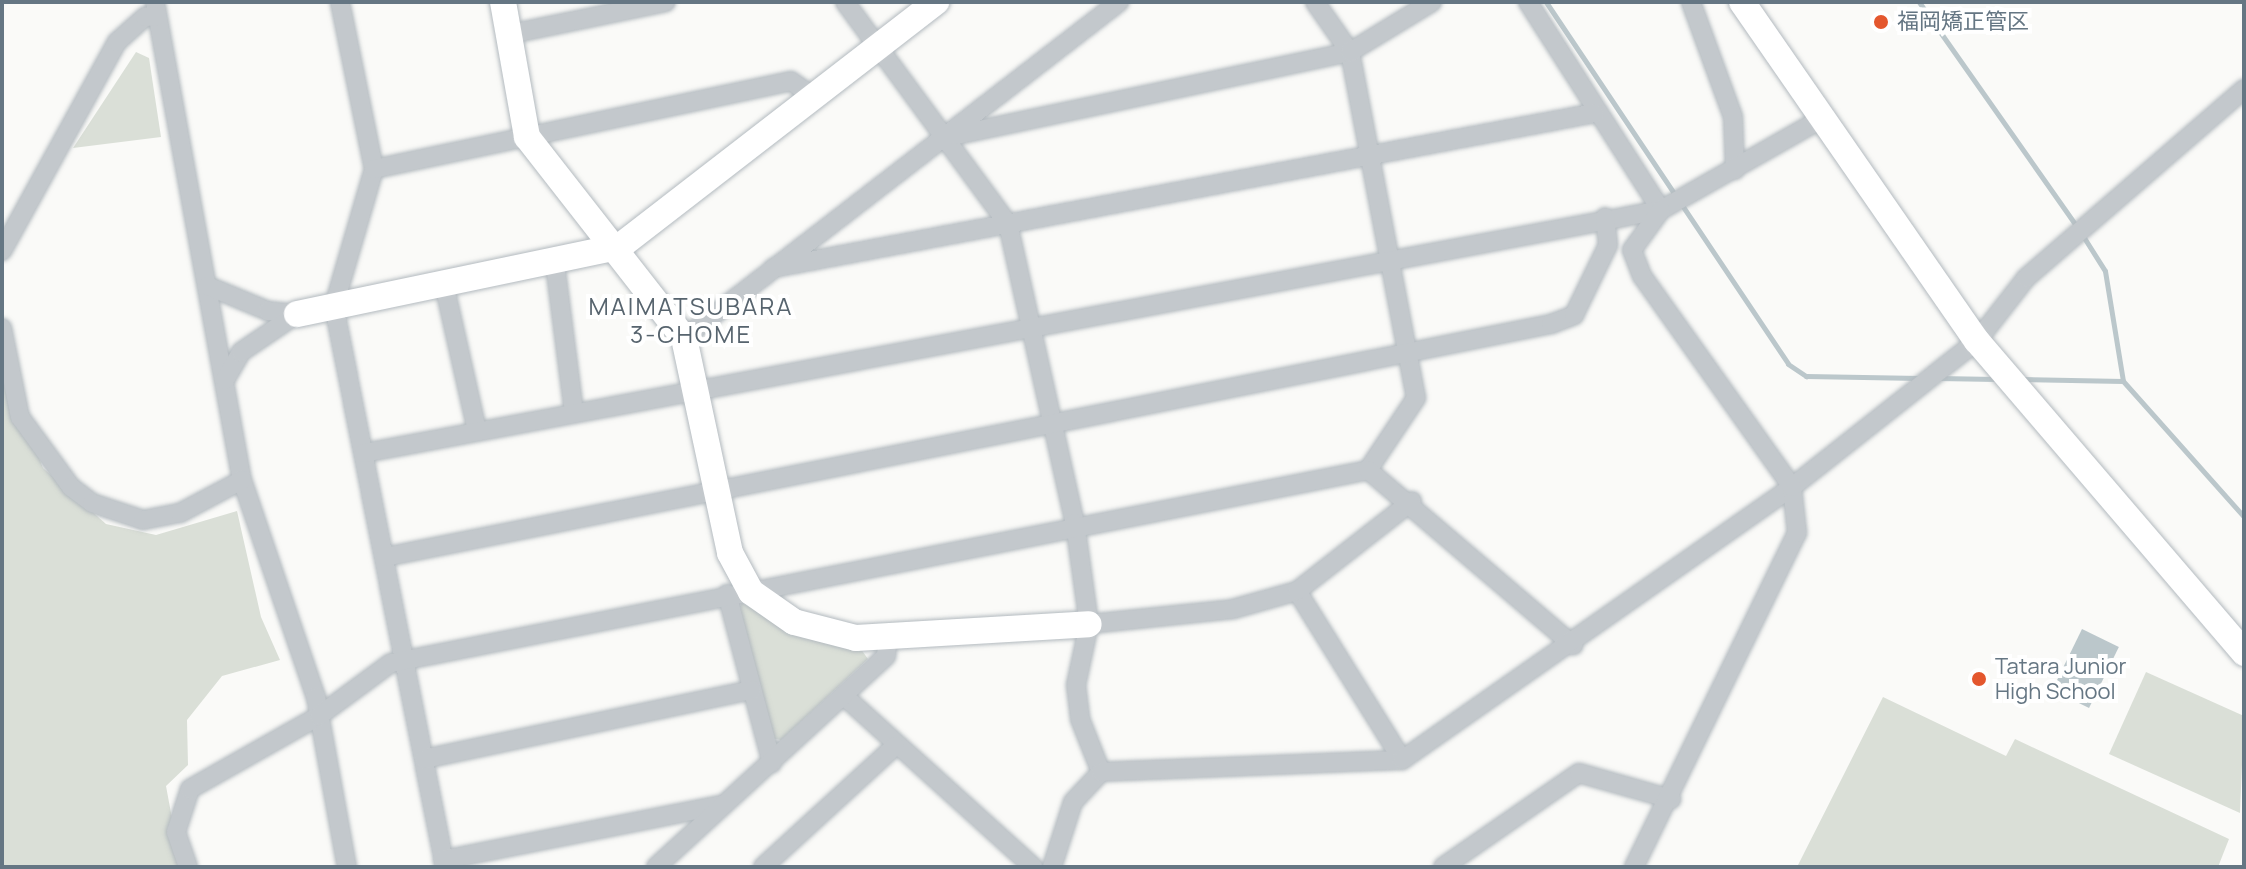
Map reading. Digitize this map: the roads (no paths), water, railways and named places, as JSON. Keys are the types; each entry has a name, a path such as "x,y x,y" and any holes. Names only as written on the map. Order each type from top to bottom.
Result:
{"street":[{"path":"340,2 374,169 334,306 444,864 725,804"},
{"path":"503,2 527,137 619,247 684,338 739,593 752,690 772,763"},
{"path":"510,34 666,2"},
{"path":"845,2 876,49 949,136 1008,224 1035,324 1075,523 1089,624 1076,685 1080,719 1101,772"},
{"path":"208,286 268,311 297,314 555,264 619,247 936,2"},
{"path":"684,338 1119,2"},
{"path":"188,867 176,832 190,789 319,716 404,660 1075,523 1368,470 1415,404 1350,52 1315,2"},
{"path":"949,136 1350,52 1432,2"},
{"path":"1528,2 1595,113 1661,210"},
{"path":"1691,2 1733,117 1735,170"},
{"path":"1742,2 1977,341 2244,653"},
{"path":"2,251 117,42 156,9 242,480 319,716 347,867"},
{"path":"374,169 791,81 814,97"},
{"path":"1052,867 1073,802 1101,772 1402,760 1573,645 1792,487 1977,341 2026,278 2244,89"},
{"path":"773,268 1595,113"},
{"path":"364,453 1388,257 1605,217 1661,210 1823,118"},
{"path":"1634,867 1671,799 1797,533 1792,487 1642,276 1632,250 1661,210"},
{"path":"385,557 1408,353 1574,315 1608,245 1605,217"},
{"path":"555,264 574,413"},
{"path":"444,284 477,431"},
{"path":"225,380 241,352 297,314"},
{"path":"2,328 20,417 71,487 92,503 143,520 180,513 242,480"},
{"path":"1368,470 1412,501 1573,645"},
{"path":"739,593 821,634 888,636 1089,624 1233,609 1297,591 1412,501"},
{"path":"1297,591 1402,760"},
{"path":"656,867 886,656 888,636"},
{"path":"424,759 752,690"},
{"path":"844,696 895,746 1033,867"},
{"path":"763,867 895,746"},
{"path":"1443,867 1579,773 1671,799"}],"waterway":[{"path":"1546,2 1788,364 1806,376 1920,378"},
{"path":"1919,2 2077,227"},
{"path":"2083,236 2105,271 2123,381 2244,517"},
{"path":"1938,378 1996,379"},
{"path":"2022,379 2123,381"}],"place":[{"name":"福岡矯正管区","path":"1881,22"},
{"name":"Tatara Junior High School","path":"1979,679"}],"district":[{"name":"MAIMATSUBARA 3-CHOME","path":"691,320"}]}
